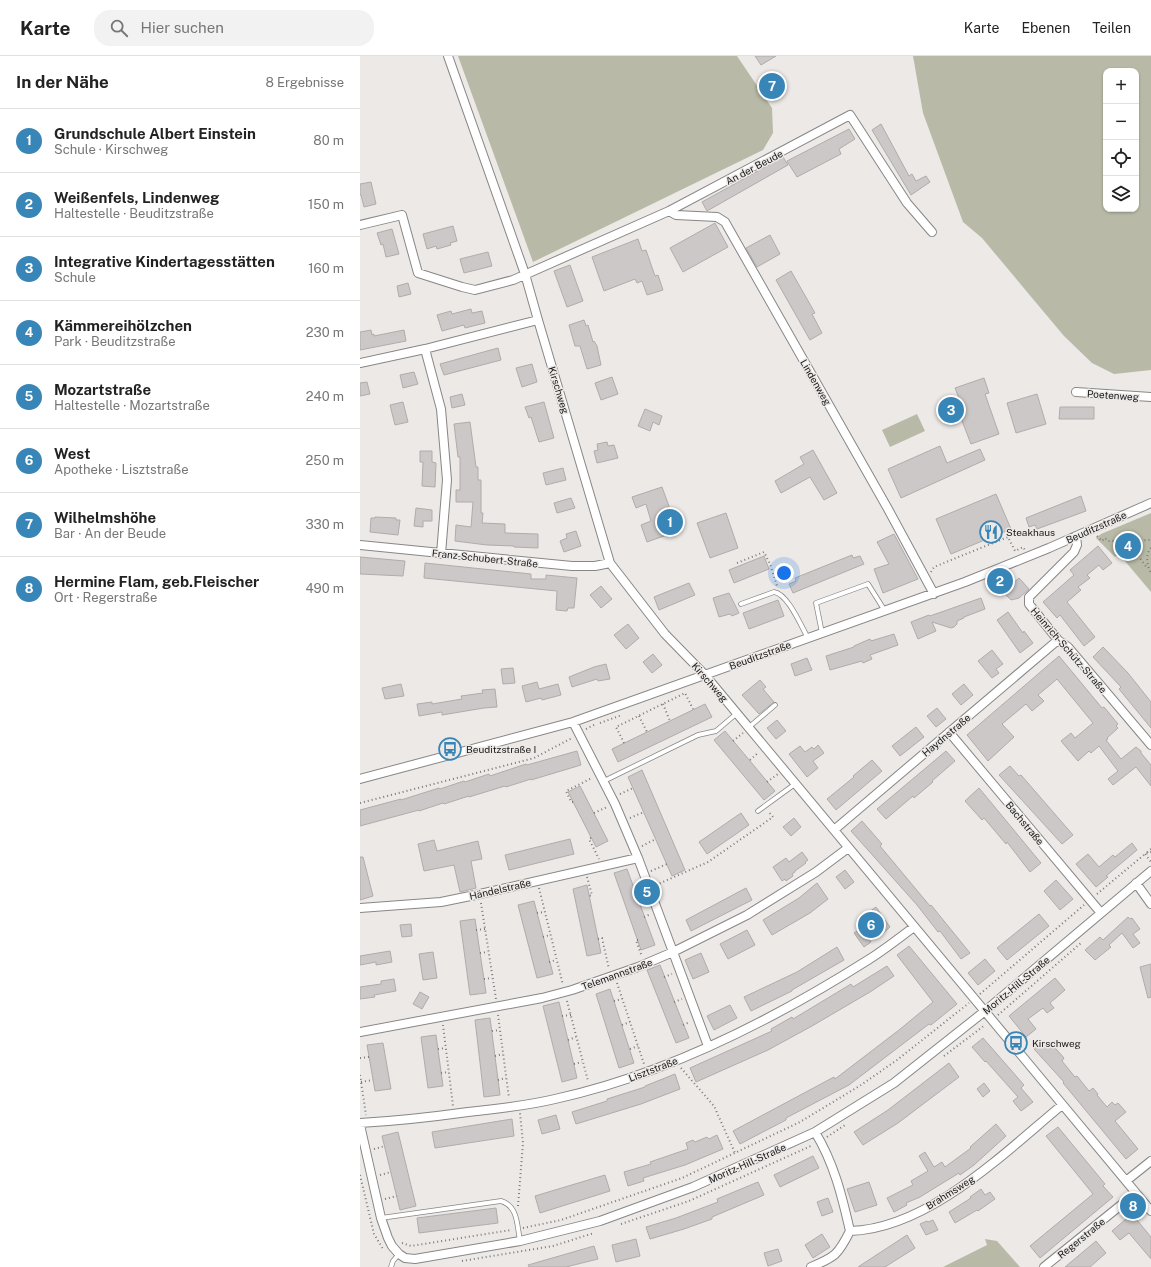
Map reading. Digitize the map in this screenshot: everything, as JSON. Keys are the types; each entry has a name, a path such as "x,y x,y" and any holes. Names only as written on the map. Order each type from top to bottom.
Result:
{"street":[{"name":"Kirschweg","path":"448,56 526,274 538,320 610,563 665,634 705,675 1151,1211"},
{"name":"An der Beude","path":"360,225 402,215 418,273 475,290 513,280 669,211 850,115 907,203 932,232"},
{"name":"Lindenweg","path":"669,211 676,215 717,217 725,222 888,509 934,594"},
{"path":"360,363 425,349 538,320"},
{"path":"425,349 442,409 447,480 441,554"},
{"name":"Poetenweg","path":"1076,392 1151,397"},
{"name":"Beuditzstraße","path":"360,779 573,722 934,594 1076,536 1151,502"},
{"name":"Heinrich-Schütz-Straße","path":"1076,536 1074,552 1031,595 1028,600 1029,604 1058,640 1068,647 1151,745"},
{"name":"Franz-Schubert-Straße","path":"360,545 572,566 595,566 610,563"},
{"name":"Haydnstraße","path":"834,830 1058,640"},
{"path":"573,722 616,800 708,1046"},
{"name":"Bachstraße","path":"949,732 1101,913"},
{"name":"Telemannstraße","path":"360,1032 442,1018 542,998 644,965 747,915 816,872 848,848"},
{"name":"Händelstraße","path":"360,908 441,902 638,858"},
{"name":"Moritz-Hill-Straße","path":"399,1254 405,1258 415,1259 520,1241 600,1221 693,1187 815,1132 894,1083 985,1011 1151,871"},
{"path":"1136,883 1151,904"},
{"name":"Lisztstraße","path":"363,1124 520,1106 555,1099 646,1072 677,1060 759,1023 869,959 914,927"},
{"name":"Brahmsweg","path":"850,1231 862,1231 890,1224 937,1202 977,1175 1062,1105"},
{"path":"363,1124 392,1246 399,1254"},
{"path":"811,1267 835,1256 850,1231 840,1187 827,1154 815,1132"},
{"path":"1126,1181 1151,1161"},
{"name":"Regerstraße","path":"1044,1267 1136,1193"}],"lane":[{"path":"822,633 816,603 868,584 885,611"},
{"path":"741,604 774,592 779,593 787,600 808,638"},
{"path":"748,728 775,705"},
{"path":"602,777 698,736 716,731 736,714"},
{"path":"758,812 795,784"},
{"path":"385,1218 501,1201 508,1203 513,1209 520,1241"},
{"path":"391,1267 393,1261 399,1254"}],"path":[{"path":"927,580 934,567 1008,537 1015,550"},
{"path":"1099,538 1102,541 1105,538 1108,541 1151,540"},
{"path":"1120,540 1137,554 1151,573"},
{"path":"1147,568 1149,550 1151,548"},
{"path":"737,563 764,552 773,572 779,593"},
{"path":"624,743 616,727 685,693 694,710"},
{"path":"662,704 670,721"},
{"path":"639,716 647,732"},
{"path":"733,741 748,728"},
{"path":"360,803 534,758 564,744 579,734"},
{"path":"750,760 765,748"},
{"path":"767,782 783,770"},
{"path":"573,802 571,802 566,791 602,777"},
{"path":"594,813 633,788"},
{"path":"650,888 708,862 773,817 764,807"},
{"path":"627,820 644,812"},
{"path":"591,838 589,838 598,857 600,866"},
{"path":"639,847 656,840"},
{"path":"398,1240 404,1245 411,1246 518,1229 561,1220 682,1178 800,1122 861,1085 897,1060 949,1020 1151,849"},
{"path":"1145,854 1151,852"},
{"path":"1145,854 1151,862"},
{"path":"649,871 667,864"},
{"path":"586,870 592,895 589,896"},
{"path":"537,913 544,912"},
{"path":"476,930 485,929"},
{"path":"543,937 550,935"},
{"path":"598,939 602,938 608,965 622,999 646,1072"},
{"path":"638,940 636,940 644,965"},
{"path":"941,1058 992,1020 1084,940"},
{"path":"480,953 488,952"},
{"path":"550,962 556,959"},
{"path":"664,977 672,974"},
{"path":"484,979 492,978"},
{"path":"614,1001 622,999"},
{"path":"674,1002 682,999"},
{"path":"562,1016 571,1015"},
{"path":"442,1018 455,1114"},
{"path":"622,1025 630,1022"},
{"path":"683,1025 691,1022"},
{"path":"492,1031 500,1030"},
{"path":"568,1040 576,1037"},
{"path":"630,1049 638,1046"},
{"path":"438,1049 446,1048"},
{"path":"495,1056 503,1054"},
{"path":"360,1058 369,1057"},
{"path":"677,1060 682,1070 714,1106 735,1153"},
{"path":"574,1064 583,1062"},
{"path":"441,1073 449,1072"},
{"path":"360,1075 363,1124"},
{"path":"498,1080 506,1078"},
{"path":"361,1082 373,1080"},
{"path":"515,1214 518,1205 523,1143 520,1106"},
{"path":"614,1226 690,1201 821,1142 847,1124"},
{"path":"372,1143 374,1150 385,1146"},
{"path":"378,1168 381,1181"},
{"path":"380,1175 391,1172"},
{"path":"384,1193 385,1218"},
{"path":"385,1199 397,1196"},
{"path":"455,1262 554,1246 599,1231"}],"green space":[{"path":"458,56 737,56 772,108 773,133 763,150 533,262"},
{"path":"913,56 1151,56 1151,370 1114,374 1092,363 1064,336 982,238 963,222 923,113"},
{"path":"917,414 925,431 890,447 882,430"},
{"path":"1151,513 1151,592 1119,554 1115,557 1096,538 1101,534"},
{"path":"985,1239 997,1241 1020,1267 943,1267 987,1245"}],"building":[{"path":"755,56 776,56 761,65"},
{"path":"881,124 909,176 912,174 916,181 926,176 930,182 911,195 872,130"},
{"path":"849,129 855,139 839,149 841,154 797,177 787,161"},
{"path":"783,157 788,165 707,211 702,202"},
{"path":"371,182 376,204 364,207 360,195 360,184"},
{"path":"715,223 728,247 683,272 670,248"},
{"path":"453,226 457,241 450,243 451,245 437,249 436,246 427,249 423,234"},
{"path":"392,229 399,254 386,257 383,244 381,245 377,233"},
{"path":"770,235 780,254 757,267 746,248"},
{"path":"638,239 642,251 646,250 655,276 658,275 663,290 647,295 642,281 637,283 635,279 604,291 592,257"},
{"path":"488,252 492,266 464,273 460,259"},
{"path":"570,265 583,301 567,307 554,271"},
{"path":"791,271 815,313 812,314 822,333 810,340 776,280"},
{"path":"408,283 411,294 399,297 397,286"},
{"path":"471,309 472,313 482,311 485,323 465,328 464,325 442,331 437,315 451,311 452,314"},
{"path":"584,320 586,326 588,325 593,342 594,341 597,346 601,365 587,369 580,346 575,346 569,325"},
{"path":"371,330 372,335 374,334 374,336 404,330 406,341 360,350 360,332"},
{"path":"498,348 501,360 444,375 440,364"},
{"path":"532,364 537,382 522,387 516,368"},
{"path":"414,372 418,384 403,388 400,375"},
{"path":"612,377 618,394 601,400 595,383"},
{"path":"984,378 989,393 985,394 999,434 971,444 959,413 964,411 955,388"},
{"path":"367,382 370,394 360,396 360,383"},
{"path":"462,394 465,405 452,408 450,397"},
{"path":"1037,394 1046,424 1016,433 1007,403"},
{"path":"403,402 408,422 395,425 390,405"},
{"path":"544,402 554,438 539,442 531,417 529,418 525,407"},
{"path":"1060,407 1094,407 1094,419 1059,419"},
{"path":"645,409 662,416 659,425 653,422 650,431 638,426"},
{"path":"470,422 476,467 478,467 478,480 481,480 481,513 483,513 482,523 505,524 505,533 538,534 538,548 487,545 455,541 456,525 471,527 473,502 456,502 456,490 460,490 460,457 458,457 454,424"},
{"path":"607,442 608,446 614,445 618,458 597,463 594,451 598,450 597,444"},
{"path":"940,446 947,463 980,449 985,460 901,498 888,469"},
{"path":"813,450 837,493 824,500 810,477 781,493 775,481 804,464 800,457"},
{"path":"420,451 432,451 432,462 436,463 435,487 422,486 423,462 420,462"},
{"path":"563,468 566,480 546,485 543,473"},
{"path":"662,487 678,531 647,542 641,525 651,521 646,504 636,508 632,497"},
{"path":"996,494 1011,529 951,554 936,519"},
{"path":"1081,496 1086,511 1037,529 1035,525 1029,527 1026,518"},
{"path":"571,498 575,508 557,513 554,503"},
{"path":"416,508 432,510 432,521 423,521 423,527 414,526"},
{"path":"726,513 738,548 710,558 697,523"},
{"path":"371,518 396,518 396,520 400,520 398,535 370,532"},
{"path":"576,531 581,546 564,552 560,541 567,538 566,534"},
{"path":"894,534 918,579 883,593 874,569 889,564 877,542"},
{"path":"1098,546 1112,563 1103,570 1099,565 1087,575 1090,578 1078,587 1081,590 1067,602 1095,637 1084,646 1060,615 1057,618 1043,602 1074,575 1070,570"},
{"path":"852,555 853,558 860,556 864,564 793,593 789,584 796,581 795,578"},
{"path":"764,556 769,569 734,583 729,570"},
{"path":"360,557 405,561 403,576 360,574"},
{"path":"425,563 531,574 531,579 546,579 546,575 577,578 574,608 568,608 567,611 556,610 557,591 424,578"},
{"path":"1019,578 1029,589 1019,598 1011,600 1003,592"},
{"path":"689,583 695,595 659,610 654,597"},
{"path":"601,586 612,599 601,608 590,595"},
{"path":"729,593 739,613 732,616 730,614 719,617 713,598"},
{"path":"981,598 985,609 964,617 957,621 957,624 951,628 932,622 936,631 918,639 911,622"},
{"path":"778,600 784,616 749,629 743,613"},
{"path":"1008,612 1023,633 1024,631 1033,643 1020,653 997,620"},
{"path":"628,624 639,638 626,649 614,635"},
{"path":"894,634 898,645 870,655 872,659 863,663 862,661 830,670 826,656 854,647 870,639 871,641"},
{"path":"1103,647 1128,673 1151,702 1151,728 1119,689 1121,687 1093,657"},
{"path":"992,650 1003,664 996,669 999,673 992,678 978,661"},
{"path":"653,654 662,665 652,673 643,662"},
{"path":"1059,656 1102,708 1104,707 1118,724 1116,726 1118,728 1106,740 1121,759 1136,747 1141,751 1151,765 1151,786 1136,767 1113,785 1108,779 1118,771 1099,746 1091,753 1089,751 1078,761 1061,741 1071,733 1075,738 1093,723 1057,679 1038,695 1044,701 1032,711 1026,704 1002,724 1014,737 988,761 967,735"},
{"path":"807,658 812,670 795,676 791,664"},
{"path":"606,664 610,679 598,681 597,679 572,687 569,677"},
{"path":"513,668 515,683 503,684 501,669"},
{"path":"760,680 766,687 763,689 774,702 759,714 742,695"},
{"path":"537,682 539,689 558,684 561,695 526,702 522,686"},
{"path":"401,684 404,696 385,699 382,688"},
{"path":"964,684 973,695 961,705 952,694"},
{"path":"495,689 497,707 442,715 442,712 419,716 417,704 432,702 432,704 462,699 461,696 483,693 482,690"},
{"path":"705,704 712,717 618,762 612,749"},
{"path":"937,708 946,719 936,727 927,716"},
{"path":"777,720 786,731 776,739 767,728"},
{"path":"916,727 924,737 900,756 892,746"},
{"path":"725,731 775,791 764,800 714,740"},
{"path":"818,745 824,753 813,761 818,768 807,777 789,754 800,746 805,752 812,747 814,749"},
{"path":"577,751 581,765 506,787 505,786 419,811 360,826 360,810 401,800 489,774 490,776 526,764 527,765"},
{"path":"946,751 955,761 914,798 913,796 886,819 877,809"},
{"path":"872,760 882,771 836,810 827,799"},
{"path":"1010,766 1019,776 1021,775 1073,835 1062,844 999,775"},
{"path":"642,770 685,870 672,876 628,777"},
{"path":"580,786 608,841 596,847 568,792"},
{"path":"979,788 1041,863 1030,872 1007,842 1006,844 984,818 982,820 965,801"},
{"path":"741,813 749,825 707,854 699,842"},
{"path":"794,818 801,827 791,836 783,827"},
{"path":"862,821 882,844 880,846 970,953 961,959 940,931 938,932 917,905 851,831"},
{"path":"570,839 574,854 509,870 505,855"},
{"path":"434,840 437,851 478,841 482,859 471,861 476,888 460,892 454,865 424,871 418,844"},
{"path":"1132,843 1137,850 1106,876 1108,877 1096,887 1076,864 1088,854 1099,867 1113,855 1115,857"},
{"path":"802,852 808,860 805,862 806,863 792,874 793,876 786,881 785,879 782,881 773,867 786,858 789,862"},
{"path":"360,857 363,857 373,896 360,900"},
{"path":"627,869 655,945 641,950 614,873"},
{"path":"845,870 854,882 845,889 836,877"},
{"path":"1056,880 1073,899 1060,910 1044,891"},
{"path":"817,883 828,899 810,913 772,935 763,920 799,898"},
{"path":"587,885 601,953 587,956 573,889"},
{"path":"746,888 752,900 691,931 686,920"},
{"path":"534,901 553,974 537,978 518,905"},
{"path":"876,907 890,927 881,935 865,915"},
{"path":"1039,914 1049,926 1007,960 997,948"},
{"path":"1128,917 1130,919 1132,918 1140,929 1133,934 1140,943 1133,948 1122,933 1109,945 1111,947 1095,960 1085,950 1100,937 1103,940"},
{"path":"475,919 486,993 470,995 460,921"},
{"path":"411,924 412,936 402,937 400,925"},
{"path":"862,928 871,942 864,947 854,933"},
{"path":"747,930 755,945 728,959 720,944"},
{"path":"909,946 957,1004 849,1085 740,1144 733,1131 834,1077 835,1079 933,1002 897,955"},
{"path":"837,947 844,960 792,991 751,1011 744,997 797,972"},
{"path":"390,951 392,962 376,965 376,962 360,965 360,956"},
{"path":"433,952 437,978 423,980 419,954"},
{"path":"701,953 709,972 693,979 685,960"},
{"path":"985,959 995,971 978,985 968,973"},
{"path":"1151,964 1151,997 1148,998 1140,967"},
{"path":"660,965 689,1038 676,1043 647,970"},
{"path":"887,966 894,976 870,992 768,1050 696,1082 690,1068 772,1031 771,1029 792,1017 793,1019 851,984 853,987"},
{"path":"1055,978 1065,990 1050,1003 1054,1008 1047,1013 1043,1008 1028,1019 1036,1029 1026,1037 1009,1016"},
{"path":"394,979 396,991 374,995 375,997 360,999 360,987 381,984 381,981"},
{"path":"610,989 634,1063 619,1068 596,994"},
{"path":"420,992 429,997 422,1009 413,1004"},
{"path":"559,1002 577,1078 562,1082 543,1006"},
{"path":"730,1005 737,1018 714,1030 707,1016"},
{"path":"490,1018 500,1095 484,1097 475,1020"},
{"path":"436,1035 443,1086 428,1088 421,1037"},
{"path":"983,1038 1024,1085 1021,1088 1033,1102 1021,1111 1013,1101 1018,1097 972,1047"},
{"path":"1044,1041 1046,1044 1049,1041 1064,1058 1062,1061 1075,1077 1077,1076 1089,1091 1093,1088 1107,1107 1112,1102 1115,1105 1118,1103 1126,1112 1115,1121 1138,1149 1126,1159 1063,1083 1064,1082 1034,1049"},
{"path":"383,1043 391,1089 375,1091 367,1045"},
{"path":"949,1063 959,1077 898,1123 863,1145 854,1132 888,1110"},
{"path":"675,1074 680,1089 641,1104 576,1124 572,1112 645,1087"},
{"path":"984,1083 990,1091 983,1097 977,1089"},
{"path":"556,1115 560,1129 542,1134 538,1120"},
{"path":"512,1119 514,1136 435,1148 432,1132"},
{"path":"996,1124 1006,1136 974,1165 960,1175 959,1173 920,1197 906,1203 907,1205 894,1212 887,1198 913,1185 911,1181 928,1171 919,1156 925,1152 934,1167 942,1162 945,1167 971,1148 970,1147"},
{"path":"1058,1127 1105,1184 1103,1186 1113,1197 1040,1258 1030,1246 1093,1194 1046,1136"},
{"path":"398,1132 416,1206 400,1210 382,1136"},
{"path":"717,1135 723,1149 685,1165 643,1178 644,1181 628,1186 624,1172 651,1164 650,1162 688,1149 686,1143 693,1140 695,1142 707,1137 709,1139"},
{"path":"813,1156 819,1168 780,1187 774,1175"},
{"path":"605,1175 610,1191 540,1213 535,1196"},
{"path":"758,1182 764,1195 712,1217 712,1219 650,1239 646,1227 676,1218 718,1202 717,1199"},
{"path":"869,1182 877,1205 855,1212 847,1189"},
{"path":"981,1189 985,1195 990,1192 995,1199 978,1211 977,1210 955,1223 949,1212 971,1198 970,1197"},
{"path":"828,1198 833,1212 822,1216 817,1202"},
{"path":"496,1208 498,1223 419,1233 417,1218"},
{"path":"1132,1214 1151,1237 1151,1259 1129,1233 1120,1240 1112,1231"},
{"path":"933,1220 938,1230 926,1235 920,1224"},
{"path":"822,1234 830,1247 813,1258 805,1245"},
{"path":"907,1235 915,1248 885,1267 858,1267"},
{"path":"636,1239 640,1256 616,1262 612,1245"},
{"path":"1096,1241 1106,1253 1090,1267 1065,1267"},
{"path":"594,1246 598,1259 566,1267 529,1267 528,1265"},
{"path":"778,1249 782,1261 768,1266 764,1253"}],"place":[{"name":"Wilhelmshöhe","path":"772,86"},
{"name":"Integrative Kindertagesstätten","path":"951,410"},
{"name":"Grundschule Albert Einstein","path":"670,522"},
{"name":"Steakhaus","path":"991,532"},
{"name":"Kämmereihölzchen","path":"1128,546"},
{"name":"Weißenfels, Lindenweg","path":"1000,581"},
{"name":"Beuditzstraße I","path":"450,749"},
{"name":"Mozartstraße","path":"647,892"},
{"name":"West","path":"871,925"},
{"name":"Kirschweg","path":"1016,1043"},
{"name":"Hermine Flam, geb.Fleischer","path":"1133,1206"}]}
